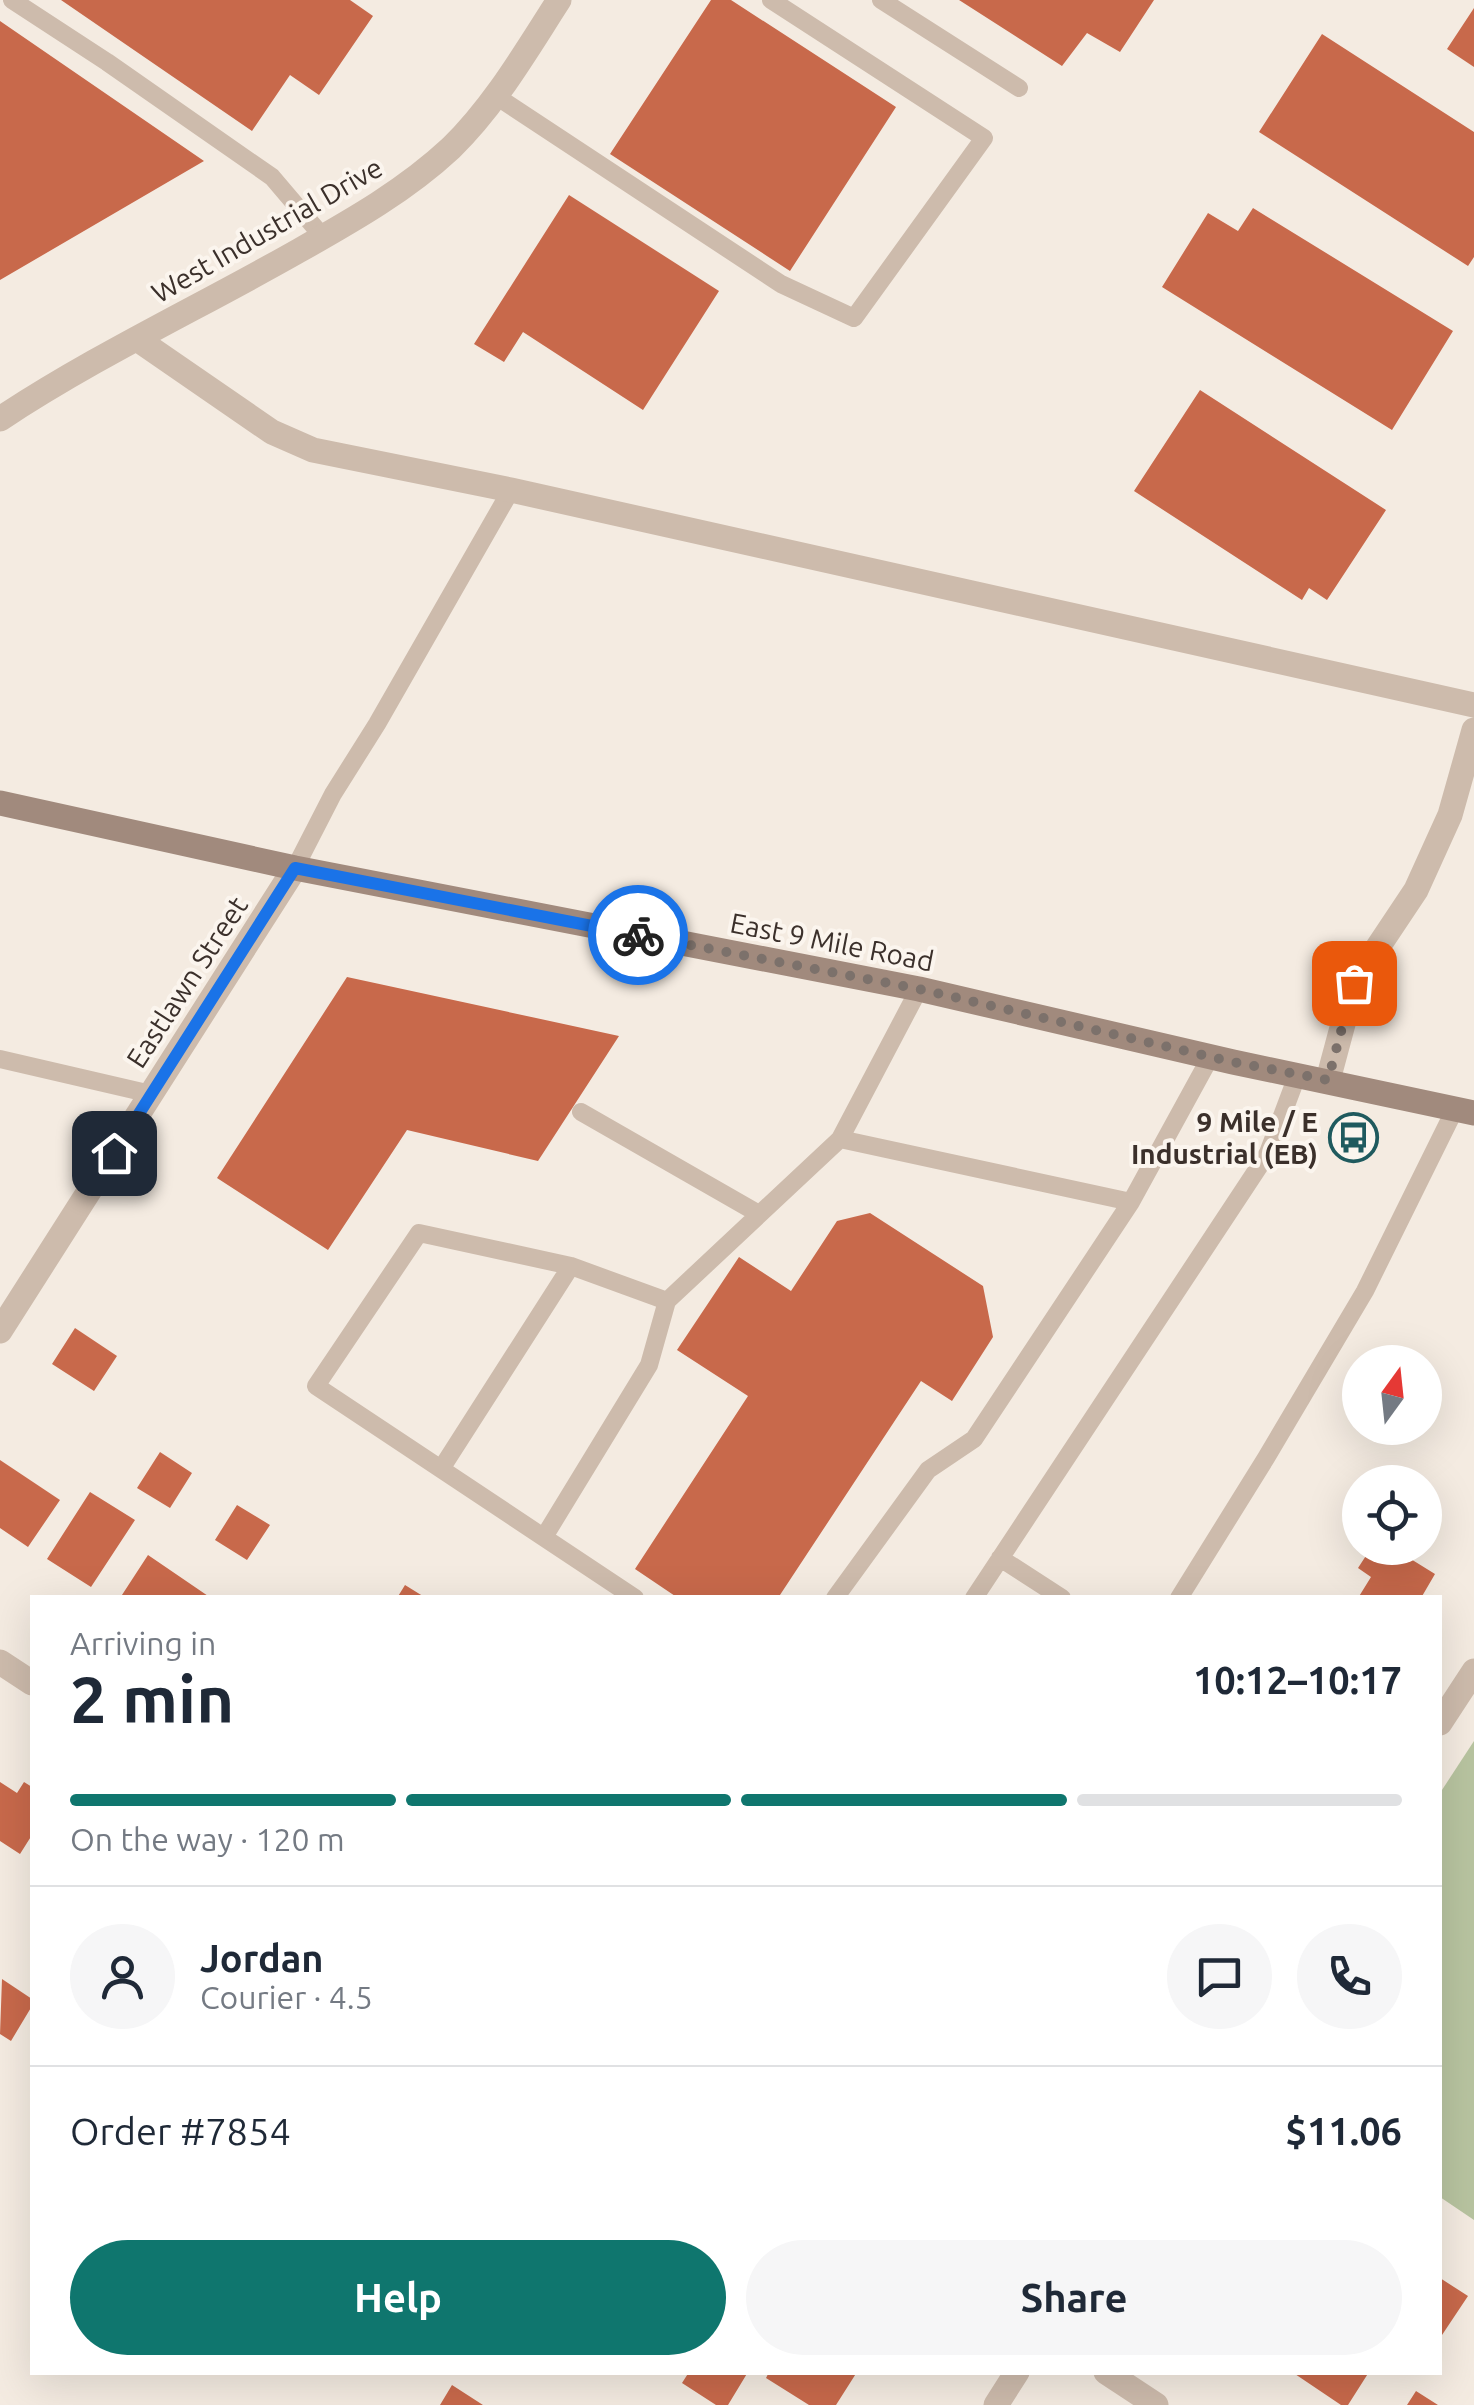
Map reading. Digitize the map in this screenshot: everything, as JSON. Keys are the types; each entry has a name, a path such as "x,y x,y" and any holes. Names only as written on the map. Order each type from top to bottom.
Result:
{"main road":[{"name":"East 9 Mile Road","path":"0,802 295,868 919,989 1465,1111"}],"street":[{"name":"West Industrial Drive","path":"0,419 137,338 323,237 417,178 454,145 496,96 559,0"},
{"path":"137,338 272,432 313,450 511,490 1474,705"},
{"path":"1328,1080 1354,983 1416,890 1450,816 1474,730"},
{"name":"Eastlawn Street","path":"0,1331 295,868"},
{"path":"0,1662 30,1682"},
{"path":"1442,1720 1474,1670"},
{"path":"996,2405 1015,2375"},
{"path":"1111,2375 1156,2405"}],"lane":[{"path":"12,0 272,177 323,237"},
{"path":"496,96 782,284 854,318 984,138 771,0"},
{"path":"882,0 1019,88"},
{"path":"295,868 332,794 377,724 511,490"},
{"path":"544,1537 650,1365 667,1301 840,1140 919,989"},
{"path":"837,1595 928,1470 974,1439 1130,1202 1210,1056"},
{"path":"0,1060 151,1094"},
{"path":"976,1595 1268,1153 1297,1076"},
{"path":"1181,1595 1266,1458 1465,1111"},
{"path":"581,1112 759,1214"},
{"path":"840,1140 1130,1202"},
{"path":"631,1595 316,1386 419,1233 571,1266 667,1301"},
{"path":"441,1470 571,1266"},
{"path":"1000,1558 1057,1595"}],"green space":[{"path":"1474,1741 1474,2220 1442,2198 1442,1790"}],"building":[{"path":"61,0 350,0 373,16 319,95 290,75 252,131"},
{"path":"711,0 731,0 896,107 790,271 610,154"},
{"path":"959,0 1154,0 1120,52 1087,33 1062,66"},
{"path":"1474,8 1474,67 1447,49"},
{"path":"0,21 204,161 0,280"},
{"path":"1322,34 1474,132 1474,257 1468,266 1259,132"},
{"path":"569,195 719,291 643,410 523,332 504,362 474,344"},
{"path":"1253,208 1453,331 1392,430 1162,287 1208,213 1238,231"},
{"path":"1200,390 1386,510 1327,600 1309,588 1302,600 1134,491"},
{"path":"347,977 619,1036 538,1161 407,1130 328,1250 217,1178"},
{"path":"870,1213 983,1286 993,1337 952,1401 921,1381 780,1595 674,1595 635,1569 748,1396 677,1350 739,1257 791,1291 837,1221"},
{"path":"75,1328 117,1356 94,1391 52,1364"},
{"path":"160,1452 192,1473 170,1508 137,1488"},
{"path":"0,1460 60,1500 28,1547 0,1528"},
{"path":"90,1492 135,1520 91,1587 47,1559"},
{"path":"237,1505 270,1525 247,1560 215,1540"},
{"path":"148,1555 207,1595 122,1595"},
{"path":"1360,1565 1420,1565 1435,1574 1423,1595 1360,1595 1371,1577 1358,1568"},
{"path":"405,1585 421,1595 399,1595"},
{"path":"0,1782 17,1793 24,1782 30,1786 30,1838 20,1854 0,1841"},
{"path":"2,1979 30,1998 30,2009 11,2041 0,2034"},
{"path":"1442,2279 1468,2296 1442,2335"},
{"path":"687,2375 746,2375 728,2405 716,2405 682,2383"},
{"path":"855,2375 836,2405 809,2405 766,2378"},
{"path":"1296,2375 1367,2375 1348,2405 1341,2405"},
{"path":"452,2385 483,2405 440,2405"},
{"path":"1416,2391 1438,2405 1407,2405"}],"way so far":[{"path":"638,935 919,989 1233,1062 1328,1080 1354,983"}],"place":[{"name":"9 Mile / E Industrial (EB)","path":"1353,1138"}],"route":[{"path":"114,1153 295,868 638,935"}]}
